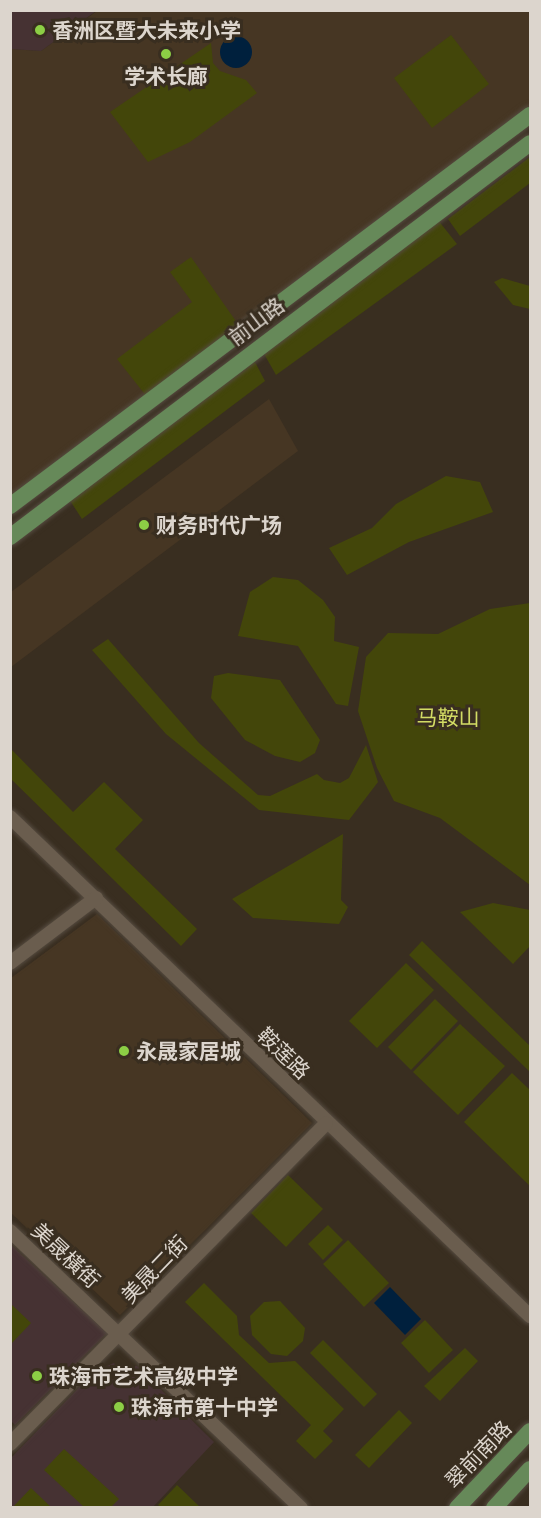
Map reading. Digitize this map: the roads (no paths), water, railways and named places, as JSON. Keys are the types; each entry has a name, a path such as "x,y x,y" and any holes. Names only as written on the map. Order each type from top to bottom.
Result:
{"main road":[{"name":"前山路","path":"10,506 531,115"},
{"name":"前山路","path":"10,537 531,143"},
{"name":"翠前南路","path":"457,1508 531,1431"},
{"path":"494,1508 531,1468"}],"street":[{"name":"鞍莲路","path":"10,817 326,1123 531,1316"},
{"path":"10,963 96,898"},
{"name":"美晟二街","path":"10,1444 120,1335 326,1123"},
{"name":"美晟橫街","path":"10,1231 301,1508"}],"water":[{"path":"236,36 247,41 252,52 247,63 236,68 225,63 220,52 225,41"},
{"path":"390,1287 421,1319 405,1335 374,1303"}],"place":[{"name":"香洲区暨大未来小学","path":"40,30"},
{"name":"学术长廊","path":"166,54"},
{"name":"财务时代广场","path":"144,525"},
{"name":"永晟家居城","path":"124,1051"},
{"name":"珠海市艺术高级中学","path":"37,1376"},
{"name":"珠海市第十中学","path":"119,1407"}],"park label":[{"name":"马鞍山","path":"448,717"}]}
